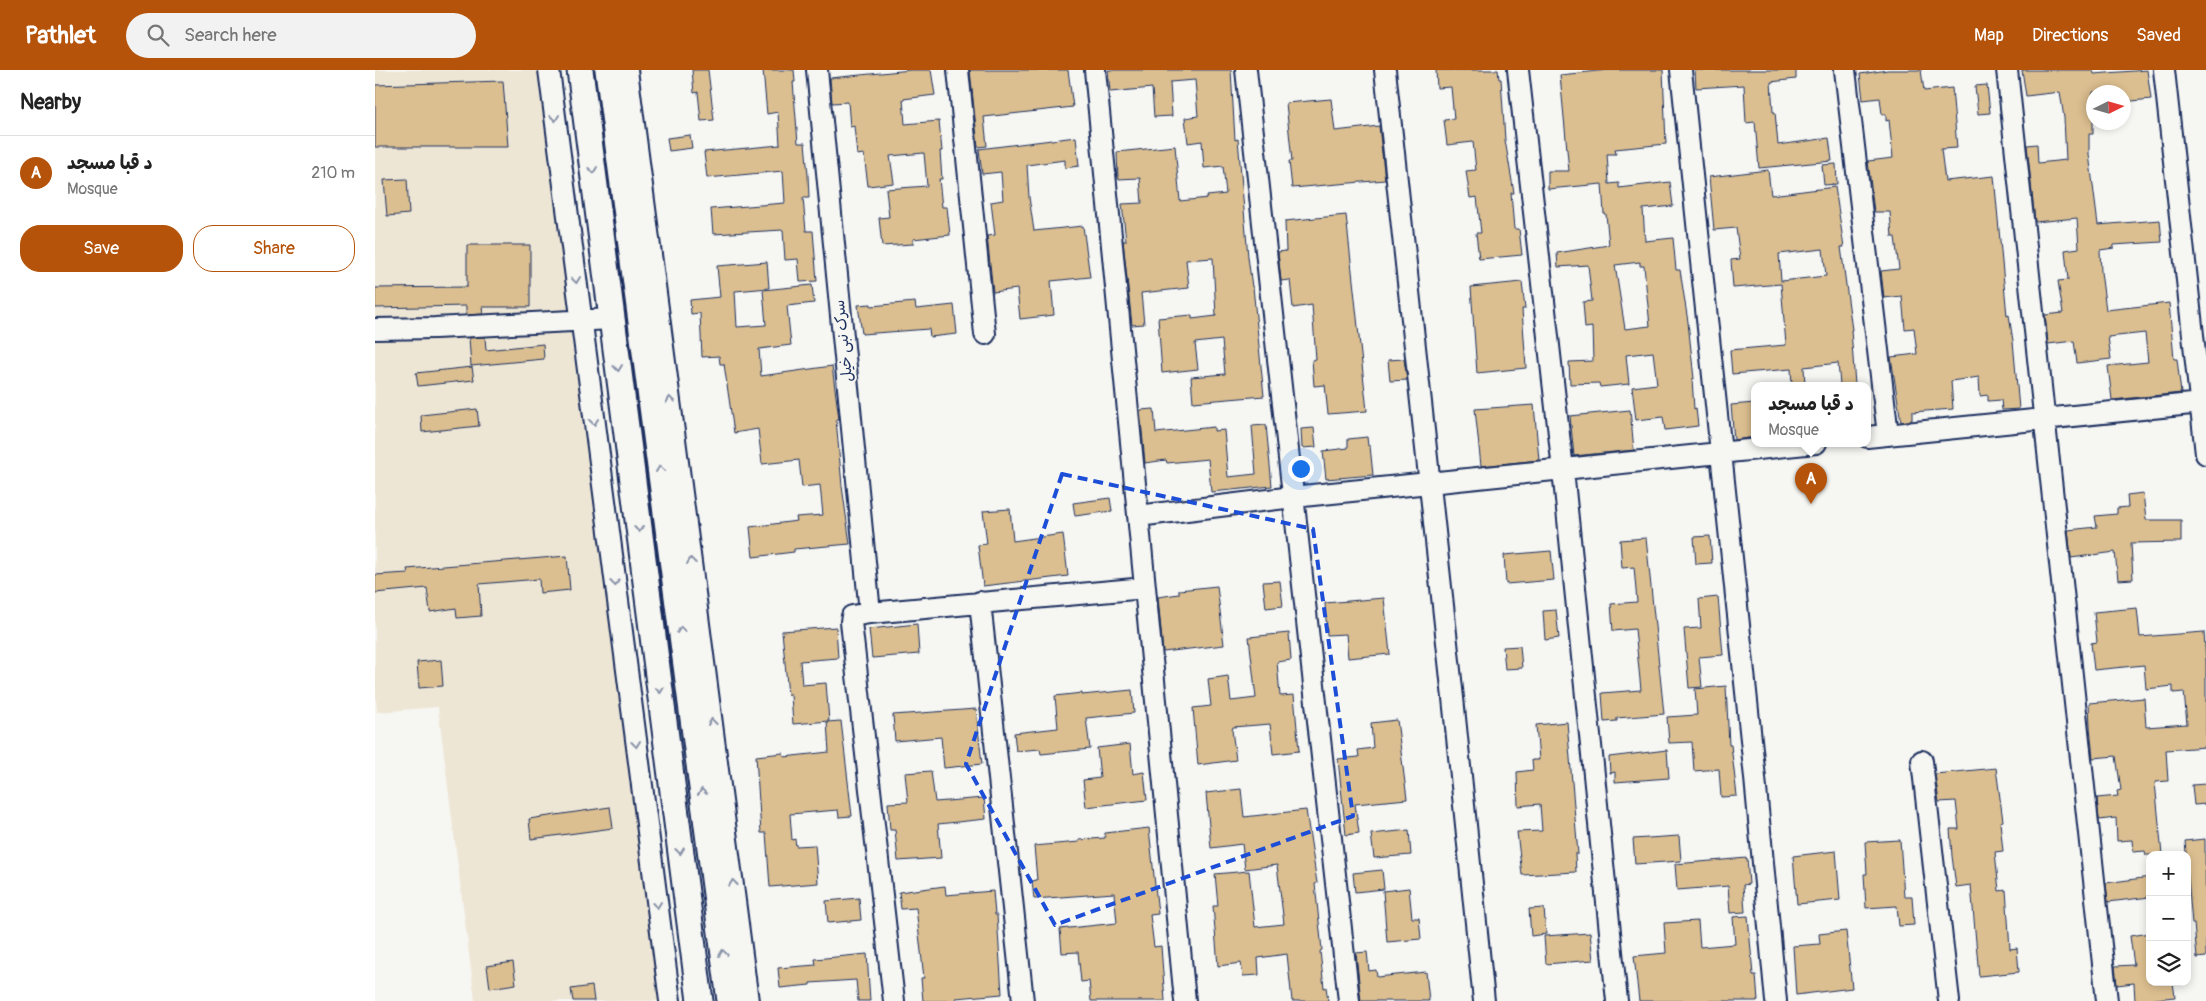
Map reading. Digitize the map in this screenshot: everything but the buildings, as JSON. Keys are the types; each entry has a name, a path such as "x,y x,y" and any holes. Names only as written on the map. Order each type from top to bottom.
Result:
{"main road":[{"path":"579,70 700,1001"},
{"path":"608,70 729,1001"}],"street":[{"path":"549,70 670,1001"},
{"path":"627,70 748,1001"},
{"name":"سرک نبی خیل","path":"817,70 870,613"},
{"path":"958,70 985,334"},
{"path":"1095,70 1185,1001"},
{"path":"1246,70 1349,1001"},
{"path":"1385,70 1484,1001"},
{"path":"1518,70 1563,470 1617,1001"},
{"path":"1681,70 1754,768 1776,1001"},
{"path":"1845,70 1888,435"},
{"path":"2007,70 2107,1001"},
{"path":"2164,70 2206,454"},
{"path":"375,329 581,322 612,319"},
{"path":"1871,437 2201,403"},
{"path":"1138,516 1781,447"},
{"path":"894,1001 851,622 852,616 980,602 1145,588"},
{"path":"980,602 1023,1001"},
{"path":"1922,761 1949,1001"}],"highlighted area":[{"path":"1062,474 1313,529 1353,816 1055,925 966,764"}],"shaded area":[{"path":"375,70 549,70 670,1001 475,1001 438,707 377,712 375,689"}],"place":[{"name":"د قبا مسجد","path":"1811,504"}]}
